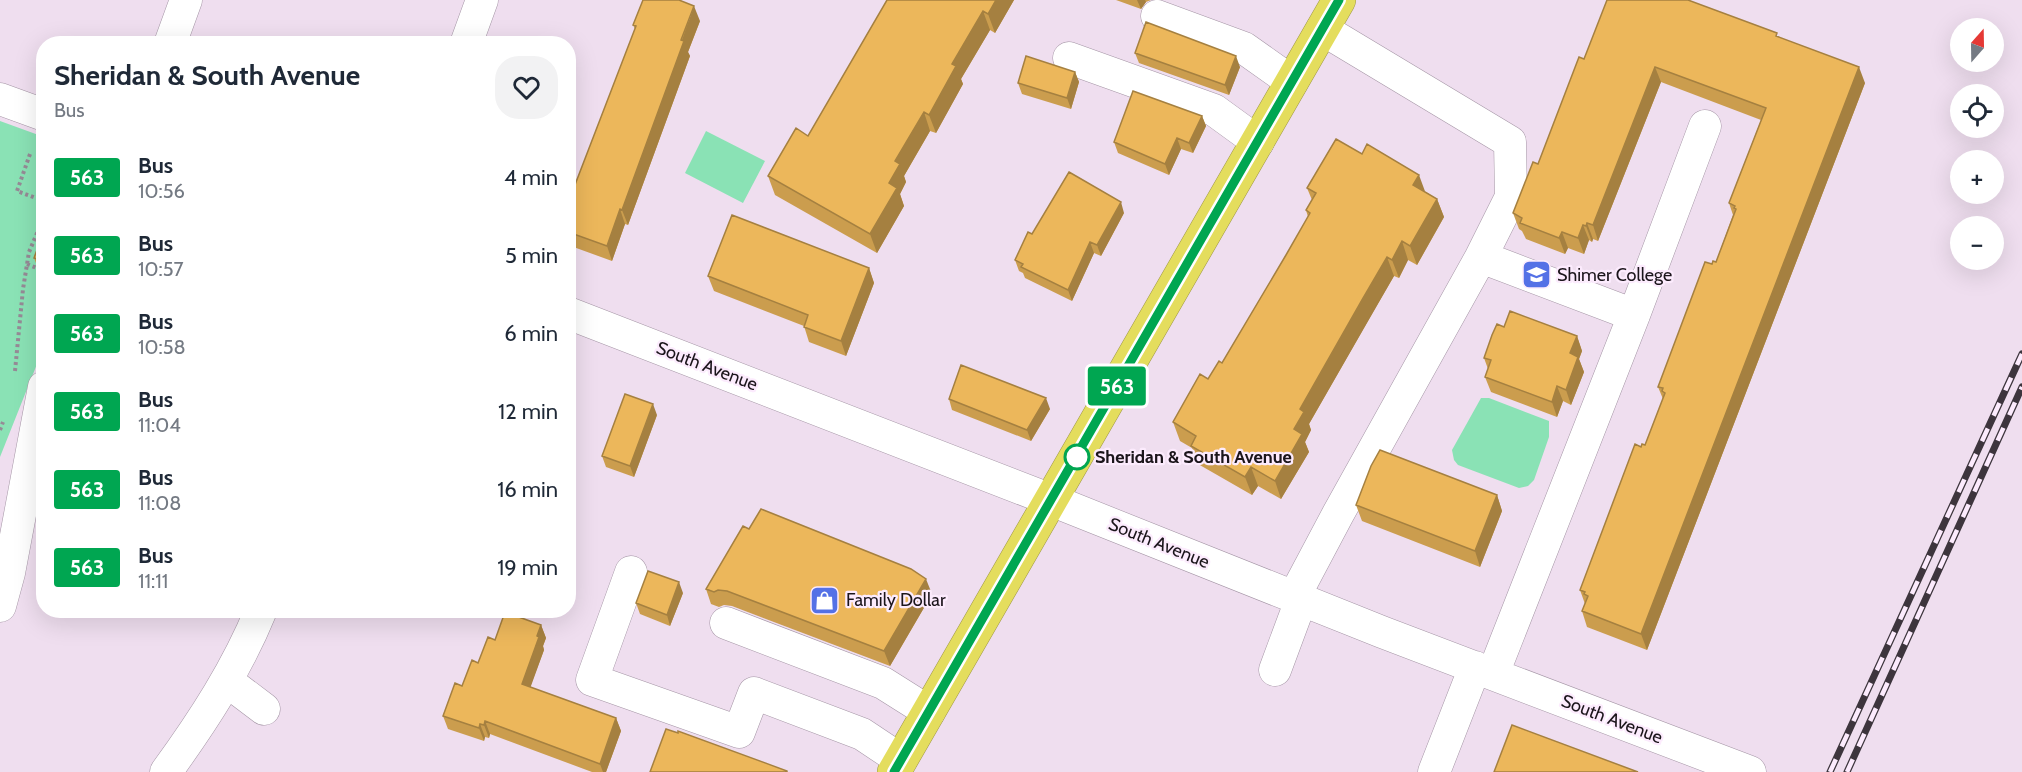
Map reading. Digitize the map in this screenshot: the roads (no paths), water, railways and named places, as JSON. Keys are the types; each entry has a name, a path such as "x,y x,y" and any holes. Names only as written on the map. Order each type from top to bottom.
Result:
{"highway":[{"path":"897,766 1340,0"}],"street":[{"path":"173,36 186,0"},
{"path":"469,36 482,0"},
{"path":"1156,16 1244,48 1292,82"},
{"path":"1275,670 1297,598 1355,483 1481,257 1511,197 1510,142 1323,29"},
{"path":"1069,58 1214,110 1258,142"},
{"path":"0,99 36,112"},
{"path":"1434,772 1484,671 1634,315 1705,126"},
{"path":"1481,257 1634,315"},
{"name":"South Avenue","path":"576,316 1484,671 1707,764 1750,772"},
{"path":"0,606 9,573 36,430"},
{"path":"631,572 592,680 739,732 754,693 862,734 897,766"},
{"path":"166,772 227,681 257,618"},
{"path":"726,623 883,683 929,712"},
{"path":"227,681 264,709"}],"railway":[{"path":"1830,772 2022,354"},
{"path":"1847,772 2022,387"}],"place":[{"name":"Shimer College","path":"1536,275"},
{"name":"Sheridan & South Avenue","path":"1077,457"},
{"name":"Family Dollar","path":"825,600"}]}
